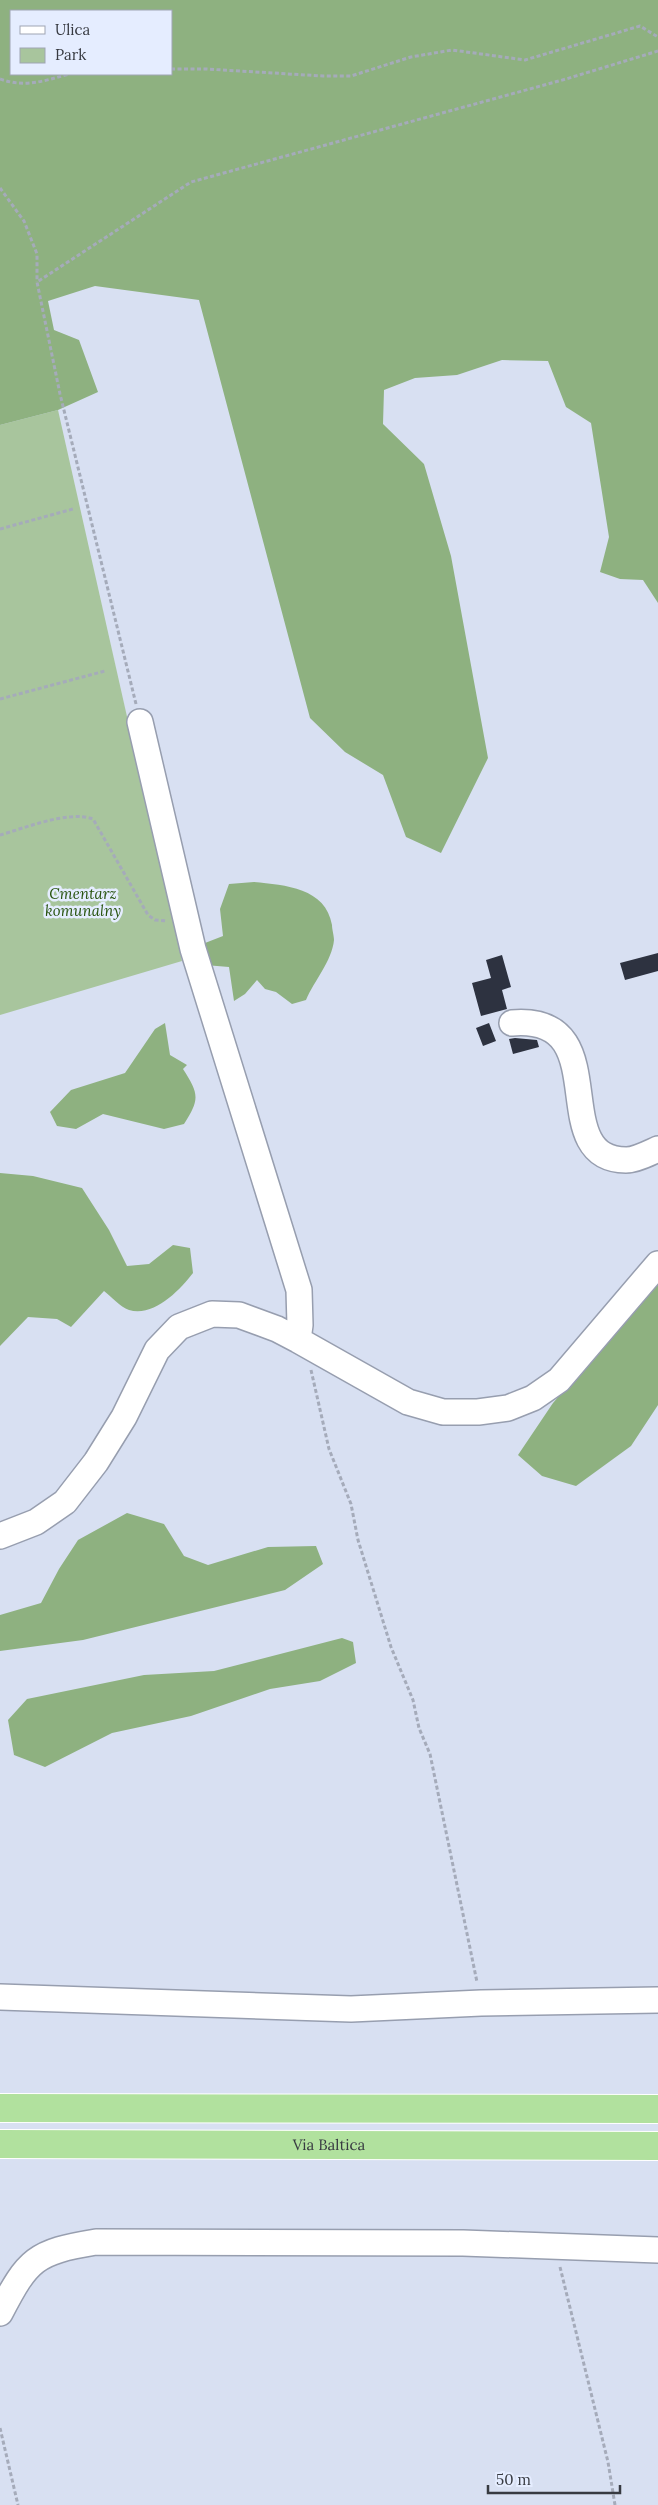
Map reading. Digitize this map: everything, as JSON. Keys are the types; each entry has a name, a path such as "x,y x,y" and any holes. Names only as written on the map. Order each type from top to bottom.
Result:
{"highway":[{"path":"0,2108 658,2108"},
{"name":"Via Baltica","path":"0,2144 658,2146"}],"lane":[{"path":"140,722 186,921 299,1290 300,1325 298,1340"},
{"path":"512,1023 532,1021 548,1026 566,1046 576,1064 585,1134 595,1149 608,1158 627,1160 658,1150"},
{"path":"0,1536 36,1522 65,1502 96,1462 124,1416 157,1350 179,1328 212,1314 239,1315 277,1329 408,1402 443,1412 478,1412 508,1408 533,1398 559,1380 658,1264"},
{"path":"0,1997 351,2009 481,2003 658,2000"},
{"path":"0,2313 18,2278 36,2259 62,2248 96,2242 463,2243 658,2250"}],"path":[{"path":"172,69 351,76 411,57 452,50 525,60 640,26 658,37"},
{"path":"37,282 191,182 547,84 658,51"},
{"path":"0,79 14,84 37,83 65,75"},
{"path":"0,188 24,222 37,254 37,282 60,394 140,722"},
{"path":"0,529 73,509"},
{"path":"0,699 106,671"},
{"path":"0,835 70,817 84,816 93,819 148,915 155,920 186,921"},
{"path":"298,1340 309,1363 329,1449 351,1504 358,1540 391,1647 413,1700 419,1728 430,1754 481,2003"},
{"path":"555,2245 608,2462 615,2505"},
{"path":"0,2428 18,2505"}],"green space":[{"path":"0,0 658,0 658,603 643,580 620,579 600,572 609,537 591,423 566,407 548,361 502,360 457,375 415,378 384,390 383,424 424,464 451,556 488,758 441,853 406,837 383,775 345,752 310,718 199,300 95,286 48,301 54,330 79,340 98,392 58,410 0,425"},
{"name":"Cmentarz komunalny","path":"58,410 182,961 0,1015 0,425"},
{"path":"254,882 291,887 302,891 322,903 328,913 334,937 333,948 306,1000 292,1004 276,992 265,989 257,980 245,994 234,1001 229,967 205,965 201,954 205,943 223,936 220,909 229,884"},
{"path":"165,1023 170,1055 187,1065 183,1069 196,1096 193,1108 184,1124 164,1129 103,1114 76,1129 57,1126 50,1112 71,1090 125,1073 155,1029"},
{"path":"0,1173 33,1176 82,1188 109,1230 127,1266 149,1264 173,1245 190,1248 193,1273 165,1301 148,1310 126,1309 104,1291 71,1327 57,1319 28,1317 0,1346"},
{"path":"658,1281 658,1405 631,1446 576,1486 542,1476 518,1455 553,1403"},
{"path":"127,1513 164,1524 184,1556 208,1565 268,1547 316,1546 323,1564 285,1590 83,1640 0,1651 0,1615 41,1603 59,1569 78,1540"},
{"path":"342,1638 353,1642 356,1663 320,1681 270,1689 191,1716 112,1733 45,1767 14,1755 8,1720 27,1699 144,1675 214,1671"}],"building":[{"path":"658,953 658,971 625,980 620,963"},
{"path":"502,955 511,987 502,990 507,1009 481,1016 472,983 491,978 486,960"},
{"path":"489,1023 496,1041 483,1046 476,1028"},
{"path":"509,1039 537,1040 539,1047 513,1054"}]}
